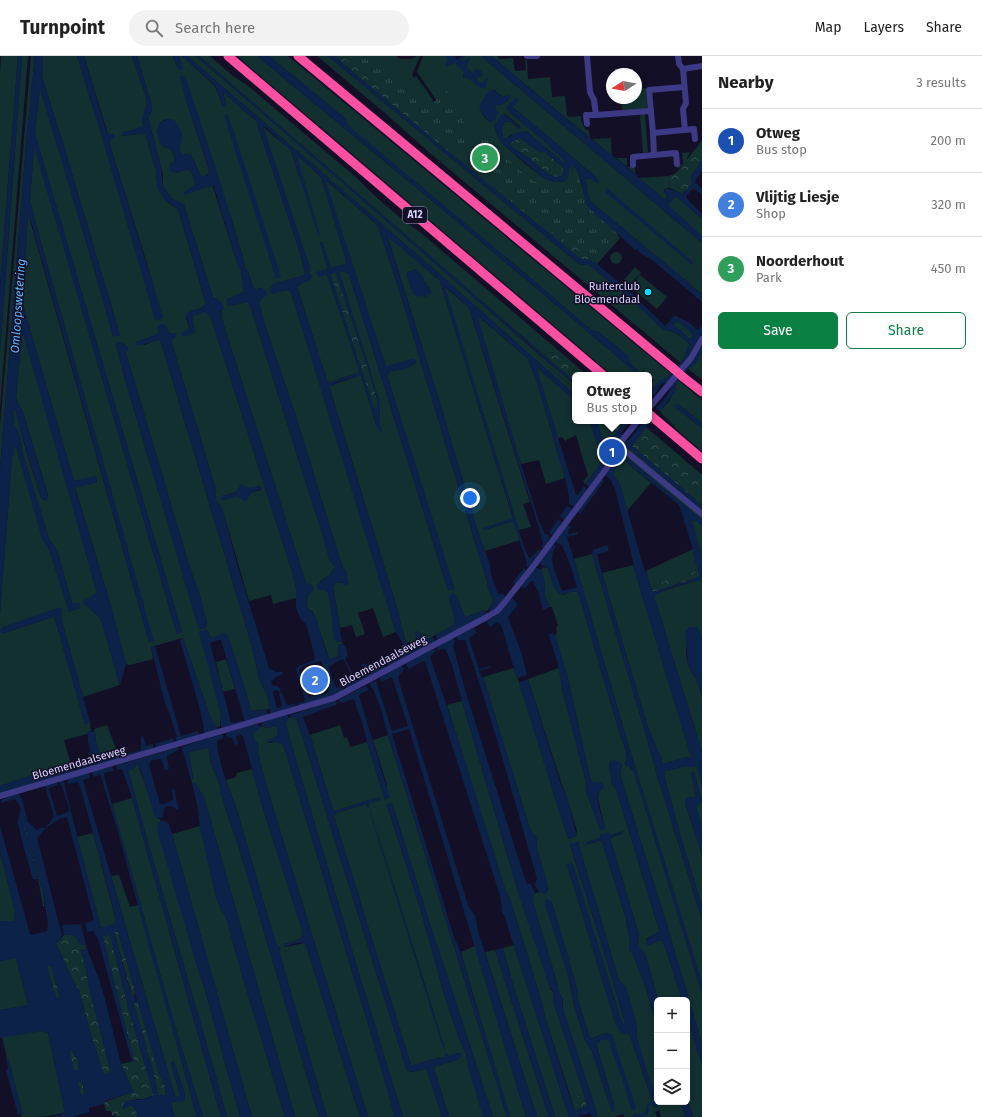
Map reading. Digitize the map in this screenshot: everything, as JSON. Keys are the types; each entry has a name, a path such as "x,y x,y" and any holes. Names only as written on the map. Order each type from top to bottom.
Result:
{"highway":[{"name":"A12","path":"228,56 599,372"},
{"path":"298,56 702,392"},
{"path":"652,417 702,460"}],"street":[{"path":"527,56 537,56"},
{"path":"587,56 590,92 594,100 596,115"},
{"path":"678,56 679,64 683,69 686,103 683,109 685,130"},
{"path":"683,69 702,66"},
{"path":"654,155 649,90 684,86"},
{"path":"587,124 586,115 651,111"},
{"path":"652,133 694,129 695,139"},
{"path":"633,165 633,157 676,153 677,164"},
{"path":"652,404 690,358 702,339"},
{"name":"Bloemendaalseweg","path":"0,796 334,698 487,617 497,611 535,564 609,465 621,441 635,424"},
{"path":"621,441 702,514"}],"green space":[{"path":"1,56 18,56 0,286 0,76"},
{"path":"22,56 28,56 0,407 0,352"},
{"path":"31,56 35,56 27,133 0,469 0,427"},
{"path":"43,56 77,56 95,114 155,289 109,142 115,138 114,135 108,134 84,56 132,56 147,104 142,119 144,127 122,133 122,136 145,133 156,171 156,179 167,202 178,209 206,304 200,309 191,311 186,318 189,329 181,334 183,336 195,332 192,316 207,313 211,318 292,572 296,588 296,598 273,604 271,595 249,601 222,508 216,500 215,486 172,344 172,340 176,336 169,333 165,325 156,335 136,342 145,345 159,340 161,342 252,647 260,682 267,694 270,709 251,711 228,637 225,633 213,638 207,630 200,632 221,716 220,726 217,727 212,723 183,638 151,647 153,659 130,665 126,664 109,599 75,487 97,482 96,477 74,481 23,305 28,209 149,642 153,641 35,221 30,200 34,146 177,634 182,632 35,134 40,88 113,336 120,335 42,77","holes":["120,342 126,345 128,349 126,353 190,568 200,596 207,623 206,628 199,629 124,376 116,344","260,486 261,490 223,500 222,496"]},
{"path":"137,56 173,56 178,69 179,56 182,56 215,86 223,107 226,105 223,92 256,121 300,253 305,273 302,276 273,284 270,289 272,293 288,290 291,292 396,632 383,637 373,608 358,613 365,634 356,637 352,625 340,628 333,586 338,582 348,585 346,572 342,566 294,410 265,325 259,303 261,299 261,288 256,290 254,289 245,268 231,217 186,101 209,170 208,174 201,176 191,155 182,154 180,152 179,145 182,136 165,119 160,123 157,131 161,144 165,148 172,150 174,154 174,162 170,165 176,173 188,169 191,171 195,183 194,186 185,191 211,186 213,187 237,263 241,270 244,291 227,299 228,306 247,302 250,305 330,561 335,566 326,578 320,581 320,590 327,591 329,595 338,642 342,641 343,644 338,645 339,656 331,659 329,658 313,612 307,607 307,600 312,586 306,583 221,316 222,309 217,299 213,297 184,205 173,199 163,187 163,175 148,117 152,110 152,106"},
{"path":"187,56 196,56 342,182 543,358 542,360 572,386 572,392 436,271"},
{"path":"199,56 210,56 233,76 247,85 357,178 403,220 420,232 583,372 578,372 555,352 544,355"},
{"path":"237,56 257,56 635,372 608,372"},
{"path":"269,56 288,56 671,374 667,378 660,381 652,390 652,372 640,372 629,362 628,356 599,332 590,329 348,126 346,119"},
{"path":"317,56 328,56 580,265 588,264 623,292 663,329 676,333 687,341 689,345 681,363 431,154"},
{"path":"334,56 364,56 440,120 459,122 472,133 479,134 543,187 562,188 572,180 572,166 574,166 581,180 584,197 588,207 620,238 597,264 588,259 581,260"},
{"path":"342,56 378,56 414,92 431,106 446,90 470,134 489,141 530,180 546,185 557,186 576,174 591,206 617,232 618,237 597,262 519,209 487,178"},
{"path":"372,56 396,56 400,59 411,59 420,56 412,75 414,78 416,76 429,94 435,104 438,115"},
{"path":"423,56 446,56 448,60 445,67 455,62 464,72 463,77 468,78 481,88 488,77 483,83 479,83 466,67 470,57 462,63 461,62 464,56 481,56 702,243 702,294 590,201 586,179 596,177 514,108 518,100 512,102 507,110 548,144 548,146 566,162 564,163 526,131 511,135 506,139 503,138 501,128 505,122 510,121 519,129 520,126 505,114 494,125 500,141 524,163 547,180 556,182 566,181 569,168 572,166 573,171 569,185 543,187 476,134 470,132 437,101 417,72","holes":["494,90 503,97 507,95 508,100 503,104 495,106 496,117 491,123 483,115 480,104 484,101 488,93"]},
{"path":"491,56 497,56 499,59 513,58 515,71 526,70 525,60 527,60 528,79 550,77 552,97 565,96 567,115 569,117 582,116 581,120 585,129 588,130 591,139"},
{"path":"646,88 647,109 622,111 621,104 642,104 642,89"},
{"path":"645,114 648,152 643,153 640,115"},
{"path":"263,127 291,150 299,177 297,156 321,177 347,263 331,268 322,242 320,242 328,269 316,273 327,275 360,372 328,383 297,287 311,279 309,273 310,268"},
{"path":"520,138 540,152 545,152 560,165 564,170 562,176 556,177 549,175 530,159 512,147 510,144 511,142"},
{"path":"611,138 612,156 591,139"},
{"path":"702,140 702,161 691,176 691,184 689,188 682,194 670,188 669,176 679,170"},
{"path":"690,152 685,163 678,169 677,165 683,164 682,153"},
{"path":"616,158 627,158 627,167"},
{"path":"634,166 636,174 627,167"},
{"path":"669,176 670,188 664,190 667,197 665,200 638,178"},
{"path":"327,181 378,226 398,286 493,600 487,611 485,610 466,617 457,596 449,597 455,620 453,625 430,638 424,638 416,631 415,642 407,642 405,640 397,608 329,386 361,375 376,425 379,419 380,410 372,377 339,272 349,274 448,590 454,589 387,375 390,371 405,369 416,363 416,361 386,367 326,184"},
{"path":"675,197 677,197 702,219 702,236 667,205"},
{"path":"387,235 440,281 513,519 484,530 513,521 520,540 485,551 477,529 443,413","holes":["416,269 431,293 415,295 414,289 411,288 407,272"]},
{"path":"614,252 618,252 622,258 618,264 614,264 610,260 610,256"},
{"path":"635,267 641,273 631,283 628,283 624,280"},
{"path":"336,273 371,378 377,399 377,408 374,410 330,274"},
{"name":"Ruiterclub Bloemendaal","path":"640,275 667,297 657,309 630,287"},
{"path":"444,286 469,308 530,502 523,504 531,527 519,530"},
{"path":"479,317 528,359 536,379 565,478 546,484 539,460 521,464 478,320"},
{"path":"678,321 693,334 692,338 690,339 678,328 673,326 674,323"},
{"path":"24,334 97,593 83,603 101,620 120,685 83,697 61,618 62,609 58,608 1,629 2,633 4,633 53,617 55,619 85,724 90,722 91,731 87,732 87,734 64,740 71,765 44,771 0,786 0,613 12,457 14,453 13,448 15,447 17,448 45,543 49,549 69,611 80,608 72,603 57,550 49,539 22,451 18,431 14,425 14,409 16,411 24,444 41,498 44,500 48,495 23,412 16,397 22,335"},
{"path":"702,347 702,380 686,367"},
{"path":"555,352 578,372 572,372 572,379 544,355"},
{"path":"543,358 572,382 572,386 542,360"},
{"path":"539,369 572,398 572,424 591,424 602,462 585,484 583,481 588,476 576,435 565,441 562,437 558,438 537,370"},
{"path":"678,380 702,400 702,423 679,405 676,408 702,428 702,451 677,430 659,411 669,402 675,392"},
{"path":"597,424 602,424 608,434 613,437 607,450"},
{"path":"602,424 622,425 613,437 608,434"},
{"path":"646,427 702,475 702,505 632,446"},
{"path":"630,449 702,510 702,520 626,457 626,454"},
{"path":"622,461 625,461 651,483 627,511 620,484 613,474 614,470"},
{"path":"695,520 702,525 702,558 692,522"},
{"path":"693,549 700,576 656,584 652,591 646,571"},
{"path":"592,554 657,775 702,920 702,983 626,737 574,559"},
{"path":"633,565 689,750 693,758 687,757 664,764 662,763 661,757 647,724 602,573"},
{"path":"543,567 548,568 553,585 563,595 572,591 578,592 626,751 626,766 630,767 634,772 702,994 702,1044 690,1003 690,997 688,997 621,778 620,774 622,765 611,761 609,765 611,783 616,789 659,930 659,932 646,939 646,944 649,945 660,940 663,941 681,997 657,997 646,956 639,947 639,935 610,838 623,833 623,831 612,835 601,834 600,838 587,842 588,844 602,841 626,919 630,942 629,950 632,952 645,985 654,1016 654,1105 682,1105 685,1117 661,1117 659,1110 655,1112 657,1117 624,1117 623,1114 614,1117 596,1117 596,1110 563,1009 563,1000 558,990 533,902 533,896 535,893 548,891 547,884 537,849 536,836 532,834 530,829 483,677 514,668 568,839 576,836 577,831 528,679 559,668 563,693 587,786 586,791 600,830 605,828 598,799 600,782 593,782 590,778 568,678 555,636 557,631 556,627 558,626 552,607 550,607 544,593 545,584 540,571","holes":["578,842 618,977 637,1030 636,1034 652,1100 630,1036 615,1022 567,864 594,933 622,1023 624,1025 625,1023 602,945 570,845","545,901 551,901 578,992 577,997 589,1036 591,1039 609,1033 622,1078 611,1042 608,1040 601,1040 597,1044 597,1047 614,1105 612,1112 592,1051 585,1040 574,1005 569,979"]},
{"path":"695,572 700,576 699,577 653,592 652,591 656,584"},
{"path":"699,580 702,583 702,637 697,627 686,644 686,652 688,665 696,679 702,696 702,752 654,596 669,589"},
{"path":"226,659 235,689 223,692 216,662"},
{"path":"462,701 519,895 551,990 554,992 553,1001 584,1094 571,1098 512,905 505,889 447,705"},
{"path":"291,717 297,720 406,1068 408,1071 412,1072 424,1069 427,1070 442,1117 403,1117 285,724 288,718"},
{"path":"107,725 118,754 103,758 101,757 96,742 94,729"},
{"path":"340,725 344,738 347,737 350,747 367,742 385,800 387,785 373,740 388,735 507,1117 493,1117 392,803 387,805 420,908 446,1001 466,1054 469,1070 484,1117 449,1117 434,1068 436,1066 459,1059 459,1053 448,1056 445,1052 445,1057 411,1065 334,816 337,813 366,804 369,807 370,803 380,799 379,797 335,811 333,810 310,735","holes":["371,811 444,1046 444,1049"]},
{"path":"262,726 267,728 276,726 278,731 277,736 268,741 269,743 278,742 283,745 395,1117 368,1117 268,791 258,754 258,744 254,739 253,734 259,727"},
{"path":"207,748 209,749 211,764 219,782 223,801 239,848 319,1117 295,1117 204,797 195,783 192,783 191,779 193,778 189,754 190,752"},
{"path":"137,765 157,818 161,821 158,823 240,1117 227,1117 129,774 129,771"},
{"path":"697,765 702,786 702,801 694,772 691,773 696,796 685,802 702,856 702,906 681,838 664,775 665,771"},
{"path":"252,769 260,799 303,933 300,938 293,942 284,944 285,947 304,943 306,945 360,1117 327,1117 279,951 280,947 276,944 238,814 226,780 236,777 237,773"},
{"path":"132,798 221,1117 203,1117 175,1026 112,804"},
{"path":"702,801 702,827 696,806"},
{"path":"200,826 216,897 221,910 226,917 285,1117 252,1117 172,834"},
{"path":"25,829 44,898 44,906 43,906 38,879"},
{"path":"93,833 115,917 115,924 101,928 77,837"},
{"path":"0,853 15,911 14,921 0,921"},
{"path":"119,875 130,907 138,905 197,1117 174,1117 171,1103 177,1101 185,1094 174,1062 172,1061 171,1064 179,1092 179,1096 175,1096 111,876"},
{"path":"118,931 136,994 132,996 114,932"},
{"path":"110,934 128,1007 154,1095 144,1099 136,1099 122,1109 131,1105 135,1108 138,1117 112,1116 111,1111 106,1111 104,1102 133,1091 121,1064 134,1061 102,936"},
{"path":"64,935 74,936 80,945 86,945 87,949 81,950 110,1073 103,1073 79,991 57,946 57,943"},
{"path":"514,945 569,1117 555,1117 503,948"},
{"path":"475,946 526,1117 510,1117 479,1014 461,952"},
{"path":"495,950 549,1117 537,1117 485,952"},
{"path":"16,958 28,1005 0,1010 0,961"},
{"path":"50,965 60,997 56,998 47,967"},
{"path":"136,1001 138,1003 159,1073 165,1086 166,1095 158,1095 153,1071 134,1004"},
{"path":"690,1026 702,1066 702,1117 693,1117 689,1105"},
{"path":"42,1031 48,1033 65,1112 49,1116 21,1117 22,1112 2,1037"},
{"path":"72,1050 78,1061 79,1070 74,1071 69,1051"},
{"path":"82,1081 85,1095 81,1096 78,1082"},
{"path":"584,1094 587,1106 576,1111 574,1110 571,1098"}],"water":[{"path":"18,56 22,56 0,352 0,286"},
{"name":"Omloopswetering","path":"35,56 43,56 42,77 120,335 113,337 40,89 35,134 182,632 177,634 34,147 30,200 35,221 154,641 149,642 28,211 23,305 74,481 96,476 97,482 75,488 109,599 126,664 120,685 101,620 83,603 83,601 97,593 23,334 16,397 23,412 48,496 46,501 41,498 16,411 14,410 14,425 18,431 22,451 49,539 57,550 72,603 79,603 80,608 69,612 49,549 42,539 17,448 15,447 13,448 14,453 12,457 0,613 0,469 27,133"},
{"path":"77,56 84,56 107,133 115,135 115,138 109,142 163,317 162,319 155,320"},
{"path":"132,56 137,56 152,106 152,110 148,117 161,168 163,187 173,199 184,205 213,297 222,302 224,308 221,311 221,316 306,583 313,588 313,591 309,595 306,602 307,607 316,617 329,658 331,659 339,656 338,645 343,644 347,652 345,659 354,677 365,671 361,665 365,663 372,669 382,665 385,665 386,668 347,689 344,684 353,678 344,660 342,659 330,666 330,674 335,686 337,688 341,686 343,691 300,706 298,703 304,702 305,700 296,669 299,666 314,660 315,658 308,630 305,623 300,618 296,608 296,588 292,572 211,318 207,313 192,316 195,332 185,336 182,336 181,333 189,329 187,313 206,304 178,209 165,200 157,188 156,171 145,133 122,136 122,133 144,126 142,119 147,104","holes":["321,661 330,683 328,693 309,697 299,670 303,666"]},
{"path":"173,56 180,56 183,68 182,70 178,69"},
{"path":"182,56 187,56 436,271 572,392 572,398 539,369 537,370 576,495 578,495 584,486 587,489 575,506 572,506 569,503 565,478 536,379 528,359 480,317 478,318 539,521 545,534 549,536 543,548 541,547 543,544 539,528 469,308 445,286 524,547 529,558 539,549 541,550 529,567 527,567 513,521 484,530 483,528 513,518 440,281 387,236 443,413 477,529 490,565 491,575 498,594 503,594 505,596 505,599 491,612 489,610 493,600 488,589 398,286 378,226 328,181 326,182 386,366 412,359 416,361 416,363 405,369 390,371 387,375 455,589 448,590 349,274 339,272 379,399 379,419 382,431 380,432 376,425 361,375 335,383 329,387 397,608 405,640 410,646 413,647 421,644 420,642 415,642 415,631 417,631 424,638 432,637 435,640 435,642 390,666 387,664 399,655 403,644 396,632 380,583 291,292 288,290 273,294 270,292 273,284 302,276 305,273 300,253 256,121 223,92 226,107 223,107 215,85","holes":["263,127 265,127 291,150 318,235 320,235 297,156 321,177 347,263 331,268 322,241 320,242 328,269 316,272 319,277 327,275 360,372 328,383 297,287 311,279 312,276 309,273 310,268","336,273 377,399 377,408 375,410 330,274"]},
{"path":"196,56 199,56 572,379 572,382"},
{"path":"257,56 269,56 346,119 349,126 590,329 599,332 628,356 629,362 640,372 635,372"},
{"path":"328,56 334,56 428,135 581,259 588,259 597,264 627,289 665,326 674,316 676,316 690,323 698,330 702,326 702,333 687,358 667,382 661,384 652,397 652,389 660,381 670,375 681,363 689,343 676,333 663,329 623,292 588,264 580,265","holes":["678,321 693,334 692,338 690,339 678,328 673,326 674,323"]},
{"path":"446,56 456,56 455,57 457,60 464,56 461,62 462,63 471,56 466,67 473,74 475,69 481,70 483,75 476,79 479,83 483,82 489,76 485,88 481,88 468,78 464,78 464,72 455,63 445,67 448,60"},
{"path":"481,56 491,56 637,175 638,178 665,200 667,197 665,192 666,188 684,194 691,184 691,176 702,161 702,171 695,182 702,189 702,195 694,189 691,190 686,197 702,214 702,219 677,197 675,197 668,205 702,236 702,243"},
{"path":"182,75 185,76 208,145 245,268 254,289 256,290 263,288 267,293 259,303 265,325 294,410 342,566 346,572 348,585 338,582 333,586 342,641 338,642 334,640 330,601 327,591 318,589 317,585 328,577 335,566 330,561 250,305 247,302 230,306 227,304 227,299 244,291 241,270 237,263 214,187 211,186 185,195 183,193 195,183 192,173 188,169 180,172 173,172 169,170 169,167 174,162 174,153 161,144 158,137 157,131 162,122 166,119 174,121 179,126 182,134 180,148 181,152 191,156 201,176 208,174 209,169 186,101 180,77"},
{"path":"491,90 503,97 507,95 510,96 510,98 504,104 495,106 495,109 499,113 491,123 482,114 479,105 484,100 485,95"},
{"path":"516,97 519,100 514,108 596,177 600,182 598,184 589,178 586,179 590,201 702,294 702,302 651,259 636,249 635,250 588,207 584,197 581,180 574,166 571,166 566,181 556,182 547,180 500,141 494,126 501,115 504,114 521,128 519,129 510,121 506,121 501,128 503,138 506,139 514,134 526,131 564,163 566,162 507,110 508,105","holes":["520,138 539,152 545,152 560,165 564,170 562,176 556,177 549,175 510,144 511,142"]},
{"path":"226,114 233,129 281,277 276,279 227,125"},
{"path":"607,188 693,262 693,264 691,264 605,192"},
{"path":"416,269 424,278 423,281 427,282 430,290 431,293 428,294 426,298 421,295 418,297 412,292 414,290 411,289 407,272"},
{"path":"161,324 166,325 169,333 176,333 176,336 172,340 172,344 215,486 216,500 222,508 238,567 269,668 276,672 282,672 283,674 276,677 271,682 272,685 278,686 281,691 279,693 279,691 276,690 273,692 276,706 277,708 282,706 279,694 282,692 286,704 295,704 295,707 271,714 267,694 260,682 252,647 161,342 159,340 136,346 135,344 136,342 156,335 158,333 157,326"},
{"path":"116,342 120,342 128,346 126,353 190,568 200,596 207,623 206,628 199,630 124,376"},
{"path":"702,347 702,354 696,363 688,369 678,381 675,393 652,420 652,413 666,397 671,386"},
{"path":"676,404 702,423 702,428 676,408"},
{"path":"591,424 597,424 607,449 610,441 622,425 621,424 628,424 621,432 623,438 628,441 642,424 649,424 632,446 702,505 702,510 630,449 628,451 624,449 626,447 625,445 617,437 607,462 589,487 585,484 602,462"},
{"path":"622,451 626,454 626,457 702,520 702,525 695,520 692,522 702,558 702,583 699,580 669,589 654,596 702,752 702,786 697,766 682,767 665,771 664,775 681,838 702,906 702,920 657,775 592,554 593,550 607,545 609,551 597,554 647,724 661,757 662,763 664,764 687,757 693,758 689,751 633,565 615,489 610,479 605,475","holes":["622,461 625,461 679,505 693,549 699,577 654,592 652,591 644,569 620,484 613,474 614,470"]},
{"path":"602,479 604,481 580,514 578,512"},
{"path":"241,484 250,488 262,487 261,489 252,492 246,501 237,497 221,499 222,496 235,493"},
{"path":"567,506 571,508 571,511 564,520 560,516"},
{"path":"558,519 562,523 553,535 551,535 549,532"},
{"path":"567,525 571,527 568,531 569,534 577,532 578,534 567,537 626,737 702,983 702,994 634,772 631,767 626,766 626,751 578,592 559,595 553,585 548,568 541,565 540,561 553,544 556,546 553,551 552,562 562,591 577,587 562,545 555,542"},
{"path":"524,568 526,571 516,585 513,582"},
{"path":"534,568 541,570 545,585 545,596 550,607 543,610 538,590 533,581 531,581 525,589 521,587"},
{"path":"453,593 457,596 466,617 485,610 488,614 439,640 436,637 437,634 453,625 455,620 449,597"},
{"path":"513,599 518,604 508,617 521,652 527,675 517,678 501,625 497,622 490,627 487,623 499,613 510,600"},
{"path":"58,608 62,609 61,618 90,722 85,725 55,619 53,617 4,633 0,631 3,627"},
{"path":"689,627 697,627 702,637 702,696 696,679 688,665 685,631"},
{"path":"474,628 477,633 469,639 479,669 491,667 479,671 483,677 530,829 538,839 536,845 547,885 545,895 539,892 534,884 537,879 494,729 475,669 465,640 458,640 457,638 457,636"},
{"path":"207,630 213,638 226,633 237,663 251,711 266,710 268,715 245,722 221,640 219,640 210,643 231,722 234,723 242,720 242,722 221,728 221,716 199,632"},
{"path":"553,633 556,638 568,678 590,778 593,782 600,782 604,785 603,789 597,796 598,805 605,828 600,831 586,791 587,786 563,693 558,664 549,636 549,634"},
{"path":"183,638 211,719 218,729 207,734 203,730 204,727 199,706 180,640"},
{"path":"453,638 455,641 453,646 466,693 523,873 527,884 531,884 535,893 533,896 533,902 558,990 562,997 563,1009 596,1110 596,1117 592,1117 590,1113 578,1117 569,1117 504,915 501,910 502,908 499,893 425,661 409,669 406,665 407,663 434,649 436,651 430,657 463,754 505,889 512,905 546,1020 574,1110 576,1111 587,1106 553,1001 554,992 549,986 519,895 452,665 446,650 438,650 437,647"},
{"path":"155,646 181,736 198,731 199,734 197,736 177,742 175,737 177,737 166,707 151,647"},
{"path":"401,666 404,669 398,678 468,905 475,915 478,931 537,1117 526,1117 409,729 392,734 454,937 463,960 510,1117 507,1117 382,712 371,687 370,683 376,681 392,731 408,726 392,677 381,682 380,679"},
{"path":"528,679 560,782 568,801 577,836 568,839 520,687 519,682"},
{"path":"365,686 369,690 360,694 359,696 390,798 385,800 354,700 352,699 342,703 338,700"},
{"path":"335,701 337,703 336,705 303,717 333,810 335,811 379,797 380,800 370,803 369,807 366,804 337,813 334,816 411,1065 445,1057 445,1052 448,1056 459,1053 462,1054 459,1059 436,1066 434,1068 449,1117 442,1117 427,1070 424,1069 412,1072 408,1071 406,1068 297,720 290,715"},
{"path":"286,715 288,716 286,724 289,736 403,1117 395,1117 394,1115 378,1057 283,745 278,742 267,742 277,736 278,731 276,726 267,728 262,726 262,722"},
{"path":"257,724 259,725 259,728 253,734 254,739 258,743 258,754 268,791 368,1117 360,1117 306,945 299,943 285,947 284,944 293,942 300,938 303,933 260,799 243,736 236,736 238,744 235,745 232,738 226,736 226,733"},
{"path":"87,732 95,732 96,742 101,757 104,758 118,754 119,759 78,771 75,764 89,760 91,755"},
{"path":"222,734 223,739 218,740 217,742 218,753 224,775 238,814 276,943 280,947 279,951 327,1117 319,1117 239,848 220,792 219,782 211,764 209,749 207,748 190,752 189,754 193,779 191,779 181,747"},
{"path":"143,736 146,746 153,744 153,748 122,757 122,755 141,750 141,737"},
{"path":"173,738 174,742 157,748 155,744"},
{"path":"178,747 178,750 167,757 169,769 165,770 161,759 151,760 149,765 160,804 173,800 172,789 174,789 179,808 178,810 171,806 166,807 162,818 157,818 154,814 138,765 129,771 129,774 227,1117 221,1117 132,798 122,769 117,770 116,767 118,765"},
{"path":"613,760 620,762 622,765 620,774 621,778 688,997 681,997 663,941 660,940 649,945 646,944 646,940 659,932 659,930 616,789 611,783 609,765"},
{"path":"73,765 74,772 0,794 0,786 44,771"},
{"path":"112,767 114,771 104,773 104,776 175,1026 203,1117 197,1117 118,832 100,774 94,777 92,772"},
{"path":"694,772 702,802 696,806 702,827 702,856 685,802 686,798 696,796 691,773"},
{"path":"89,773 89,778 83,780 175,1096 179,1096 179,1092 171,1064 172,1061 174,1061 185,1094 184,1101 171,1103 174,1117 138,1117 135,1108 131,1105 122,1109 124,1103 127,1101 146,1099 154,1095 128,1007 110,935 103,936 134,1061 132,1062 98,939 93,931 87,932 85,923 94,920 67,817 59,819 47,827 46,825 49,824 54,816 45,786 56,782 58,785 50,787 49,789 57,816 68,812 69,809 62,786 59,782 63,781 101,928 115,923 109,892 81,789 78,782 68,784 67,779","holes":["118,931 136,994 135,995 159,1073 165,1086 166,1095 158,1095 153,1071 134,1004 136,1002 134,995 132,996 130,991 114,932"]},
{"path":"192,783 195,783 204,797 295,1117 285,1117 226,917 221,910 216,897 200,828 198,809"},
{"path":"18,794 22,799 28,822 37,830 44,827 45,829 37,838 62,936 57,943 57,946 79,991 92,1038 103,1072 105,1074 110,1072 110,1069 81,950 87,949 105,999 121,1064 133,1091 104,1101 104,1104 89,1108 89,1112 76,1117 52,1117 65,1112 48,1033 42,1031 0,1038 0,1010 28,1005 16,958 0,961 0,921 14,921 15,911 0,853 0,826 30,934 47,931 48,928 44,898 26,829 38,879 33,880 18,824 20,812 19,804 14,799 2,803 1,801","holes":["50,965 60,997 59,998 56,998 47,967","72,1050 75,1054 79,1070 74,1070 69,1051","82,1081 85,1093 84,1095 81,1096 78,1082"]},
{"path":"392,803 493,1117 484,1117 481,1111 466,1054 446,1001 420,908 387,804"},
{"path":"370,811 444,1046 444,1049 370,814"},
{"path":"163,820 169,824 172,834 252,1117 240,1117 203,983 157,830 158,823"},
{"path":"623,831 623,833 610,838 639,935 638,944 646,956 657,997 654,997 654,1016 645,985 632,952 629,950 630,942 626,919 602,841 585,844 600,838 601,835 608,832 612,835"},
{"path":"578,842 618,977 626,986 637,1025 636,1034 654,1093 654,1105 658,1106 654,1108 650,1105 648,1114 642,1117 633,1117 632,1115 645,1112 647,1105 652,1100 630,1036 621,1032 615,1022 567,864 573,864 622,1023 624,1025 625,1023 570,844"},
{"path":"546,899 551,901 553,906 589,1036 591,1039 604,1034 612,1034 636,1107 635,1109 631,1110 622,1078 610,1047 610,1042 608,1040 601,1040 597,1044 597,1047 614,1105 615,1111 612,1112 592,1051 585,1040 574,1005 569,979 545,904"},
{"path":"81,924 86,945 80,945 74,936 64,935 62,925"},
{"path":"503,948 555,1117 549,1117 495,950"},
{"path":"690,1003 702,1044 702,1066 690,1026"},
{"path":"6,1058 8,1058 22,1112 18,1115 6,1071 8,1068"},
{"path":"682,1105 689,1105 693,1117 685,1117"}],"pier":[{"path":"654,407 661,412 652,423 652,409"}],"place":[{"name":"Noorderhout","path":"485,158"},
{"name":"Ruiterclub Bloemendaal","path":"648,292"},
{"name":"Otweg","path":"612,452"},
{"name":"Vlijtig Liesje","path":"315,680"}]}
